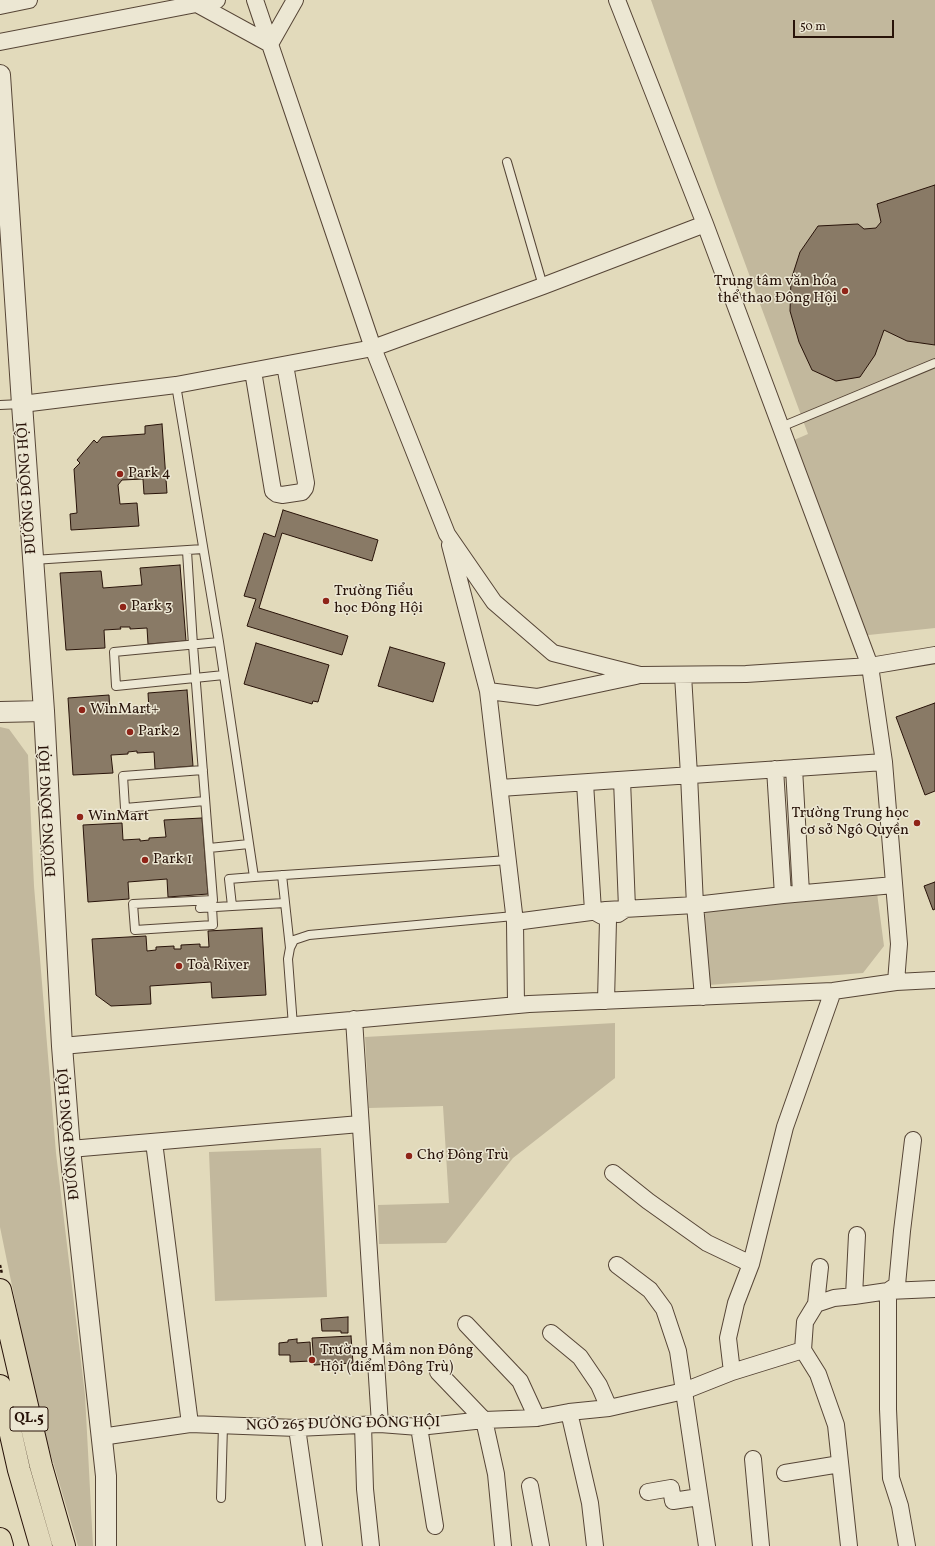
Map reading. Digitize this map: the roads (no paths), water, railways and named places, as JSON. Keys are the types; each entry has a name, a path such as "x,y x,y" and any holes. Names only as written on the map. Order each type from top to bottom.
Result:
{"highway":[{"name":"QL.5","path":"0,1290 40,1466 64,1546"},
{"name":"QL.5","path":"0,1386 19,1470 41,1546"},
{"path":"0,1539 2,1546"}],"street":[{"path":"0,6 29,0"},
{"path":"0,42 217,0"},
{"path":"255,0 373,348 447,534 488,691 514,919 516,1005"},
{"path":"270,44 295,0"},
{"path":"617,0 706,224 870,666 884,762 900,944 896,982"},
{"path":"197,4 270,44"},
{"name":"ĐƯỜNG ĐÔNG HỘI","path":"0,75 44,712 62,1046 70,1149 106,1476 106,1546"},
{"path":"22,404 176,385 373,348 543,286 706,224"},
{"path":"253,371 273,491 282,496 302,492 306,483 285,365"},
{"path":"447,534 494,602 553,653 640,675"},
{"path":"488,691 537,697 640,675 746,674 870,666 935,655"},
{"path":"683,675 695,905 703,997"},
{"path":"0,712 44,712"},
{"path":"500,788 884,762"},
{"path":"794,768 801,893"},
{"path":"775,770 783,895"},
{"path":"622,780 627,908"},
{"path":"585,783 593,911"},
{"path":"514,919 627,908 695,905 801,893 894,885"},
{"path":"608,920 627,908"},
{"path":"593,911 608,920"},
{"path":"606,1001 608,920"},
{"path":"62,1046 516,1005 833,991 896,982 935,980"},
{"path":"732,1372 728,1338 736,1303 751,1264 785,1127 833,991"},
{"path":"354,1019 380,1424"},
{"path":"70,1149 360,1124"},
{"path":"888,1291 897,1285 913,1140"},
{"path":"154,1142 190,1424"},
{"path":"613,1173 648,1201 708,1243 751,1264"},
{"path":"854,1296 857,1235"},
{"path":"617,1265 650,1290 664,1309 678,1351 707,1546"},
{"path":"820,1267 816,1304 805,1322 803,1350 818,1374 836,1424 849,1546"},
{"path":"816,1304 834,1298 888,1291 935,1289"},
{"path":"888,1291 888,1409 891,1478 900,1506 907,1546"},
{"path":"466,1324 520,1381 537,1418"},
{"path":"551,1334 580,1357 600,1385 609,1408"},
{"name":"NGÕ 265 ĐƯỜNG ĐÔNG HỘI","path":"102,1437 190,1424 297,1428 380,1424 419,1427 484,1420 537,1418 569,1412 609,1408 684,1391 732,1372 803,1350"},
{"path":"438,1372 484,1420 496,1474 503,1546"},
{"path":"569,1412 590,1503 595,1546"},
{"path":"363,1425 365,1489 372,1546"},
{"path":"419,1427 435,1526"},
{"path":"297,1428 314,1546"},
{"path":"753,1458 761,1546"},
{"path":"785,1473 840,1464"},
{"path":"530,1486 541,1546"},
{"path":"648,1492 670,1488 673,1501 699,1497"}],"lane":[{"path":"507,162 543,286"},
{"path":"781,427 935,363"},
{"path":"176,385 219,642 254,877"},
{"path":"0,405 22,404"},
{"path":"33,560 203,549"},
{"path":"187,550 195,678 213,900 133,904 135,930 213,925 212,907"},
{"path":"219,642 114,652 116,686 224,675"},
{"path":"203,770 123,776 125,808 205,801"},
{"path":"209,848 249,844"},
{"path":"232,906 229,879 508,860"},
{"path":"282,875 290,948 288,975 293,1026"},
{"path":"200,908 285,903"},
{"path":"290,948 294,940 309,935 514,919"},
{"path":"221,1498 223,1425"}],"place":[{"name":"Trung tâm văn hóa thể thao Đông Hội","path":"845,291"},
{"name":"Park 4","path":"120,474"},
{"name":"Trường Tiểu học Đông Hội","path":"326,601"},
{"name":"Park 3","path":"123,607"},
{"name":"WinMart+","path":"82,710"},
{"name":"Park 2","path":"130,732"},
{"name":"WinMart","path":"80,817"},
{"name":"Trường Trung học cơ sở Ngô Quyền","path":"917,823"},
{"name":"Park 1","path":"145,860"},
{"name":"Toà River","path":"179,966"},
{"name":"Chợ Đông Trù","path":"409,1156"},
{"name":"Trường Mầm non Đông Hội (điểm Đông Trù)","path":"312,1360"}]}
